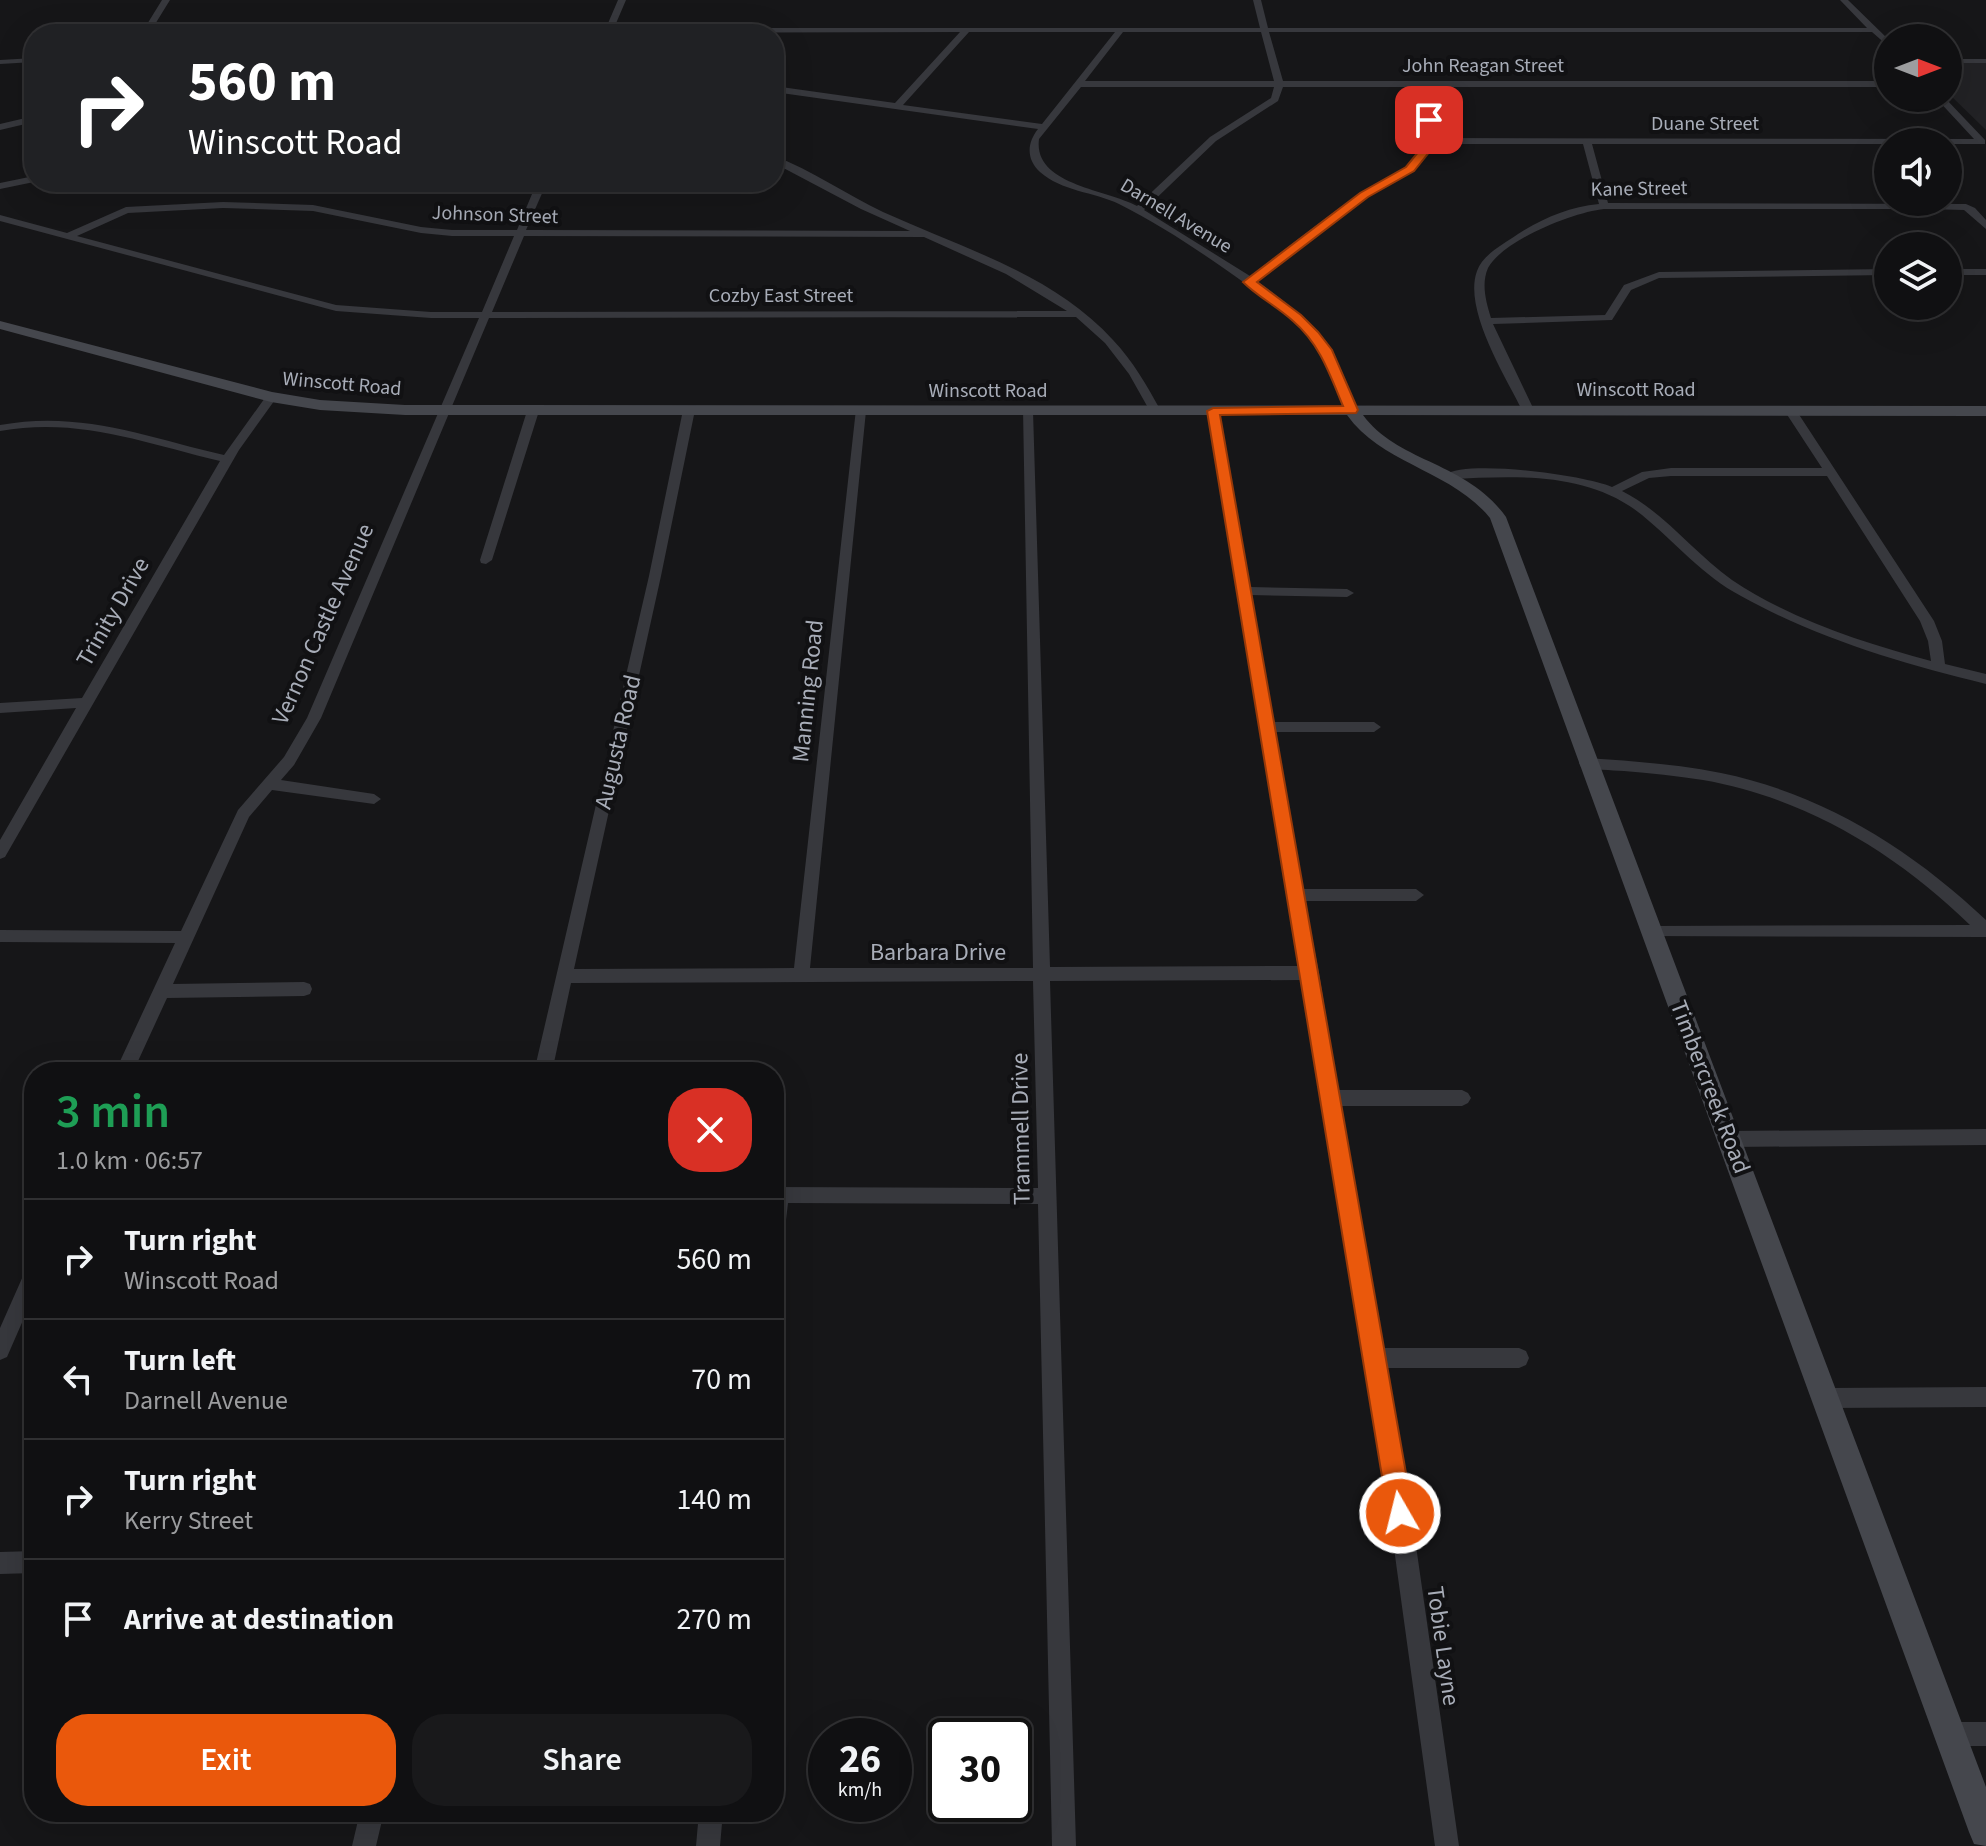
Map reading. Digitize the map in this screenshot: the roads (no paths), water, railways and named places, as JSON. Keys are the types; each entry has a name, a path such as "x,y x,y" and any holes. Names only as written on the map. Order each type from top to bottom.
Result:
{"main road":[{"name":"Winscott Road","path":"0,325 271,397 320,405 445,411 1986,411"},
{"name":"Timbercreek Road","path":"1351,410 1359,425 1392,447 1472,487 1489,502 1498,517 1586,763 1829,1398 1986,1832"},
{"path":"1392,447 1394,431 1400,421 1416,410"}],"street":[{"path":"151,24 166,0"},
{"path":"612,24 622,0"},
{"path":"1137,211 1213,139 1269,105 1277,94 1279,84 1257,0"},
{"path":"1844,0 1874,30"},
{"path":"784,90 1044,127 1122,29"},
{"path":"896,107 967,30"},
{"path":"784,31 1874,30"},
{"path":"0,62 24,61"},
{"path":"1962,61 1986,61"},
{"name":"John Reagan Street","path":"1078,84 1874,84"},
{"path":"1249,282 1364,195 1410,169 1428,141 1429,120 1416,84"},
{"name":"Duane Street","path":"1428,141 1982,142 1953,112"},
{"path":"0,127 24,121"},
{"name":"Darnell Avenue","path":"1044,127 1035,139 1033,150 1043,170 1137,211 1249,282 1297,318 1325,350 1351,410"},
{"path":"1587,142 1604,206"},
{"path":"784,165 893,220 977,254 1025,279 1077,314 1129,362 1141,379 1155,411"},
{"path":"0,186 24,181"},
{"name":"Vernon Castle Avenue","path":"129,1062 243,814 289,761 314,718 538,192"},
{"name":"Johnson Street","path":"68,236 126,210 223,205 287,205 421,230 520,235 928,234"},
{"name":"Kane Street","path":"1528,410 1488,321 1481,302 1479,283 1488,262 1551,219 1577,209 1604,206 1966,207 1986,226"},
{"name":"Cozby East Street","path":"0,218 336,308 394,314 1077,314"},
{"path":"1488,321 1608,318 1613,315 1627,287 1659,275 1874,272"},
{"path":"1962,272 1986,272"},
{"name":"Trinity Drive","path":"0,853 228,459 271,397"},
{"name":"Augusta Road","path":"545,1062 655,576 689,410"},
{"path":"1790,410 1927,621 1935,641 1939,668"},
{"path":"486,560 533,411"},
{"name":"Manning Road","path":"801,976 860,411"},
{"name":"Trammell Drive","path":"1027,411 1064,1846"},
{"name":"Tobie Layne","path":"1213,411 1396,1483 1447,1846"},
{"path":"0,428 59,422 99,427 228,459"},
{"path":"1611,492 1646,475 1671,472 1831,472"},
{"path":"1450,475 1543,475 1578,481 1611,492 1642,510 1704,567 1753,597 1811,626 1874,651 1986,679"},
{"path":"1243,591 1347,593"},
{"path":"0,708 86,703"},
{"path":"1265,727 1374,727"},
{"path":"1586,763 1670,770 1730,780 1827,816 1884,845 1913,864 1949,892 1986,930"},
{"path":"269,784 374,799"},
{"path":"1295,895 1416,895"},
{"path":"1650,932 1986,930"},
{"path":"0,936 186,937"},
{"name":"Barbara Drive","path":"566,976 1311,973"},
{"path":"161,991 304,989"},
{"path":"1331,1098 1462,1098"},
{"path":"1730,1139 1986,1137"},
{"path":"784,1195 1046,1196"},
{"path":"0,1350 24,1296"},
{"path":"1375,1358 1519,1358"},
{"path":"1829,1398 1986,1397"},
{"path":"0,1563 24,1562"},
{"path":"1951,1734 1986,1734"},
{"path":"364,1846 370,1822"},
{"path":"708,1846 710,1822"}]}
